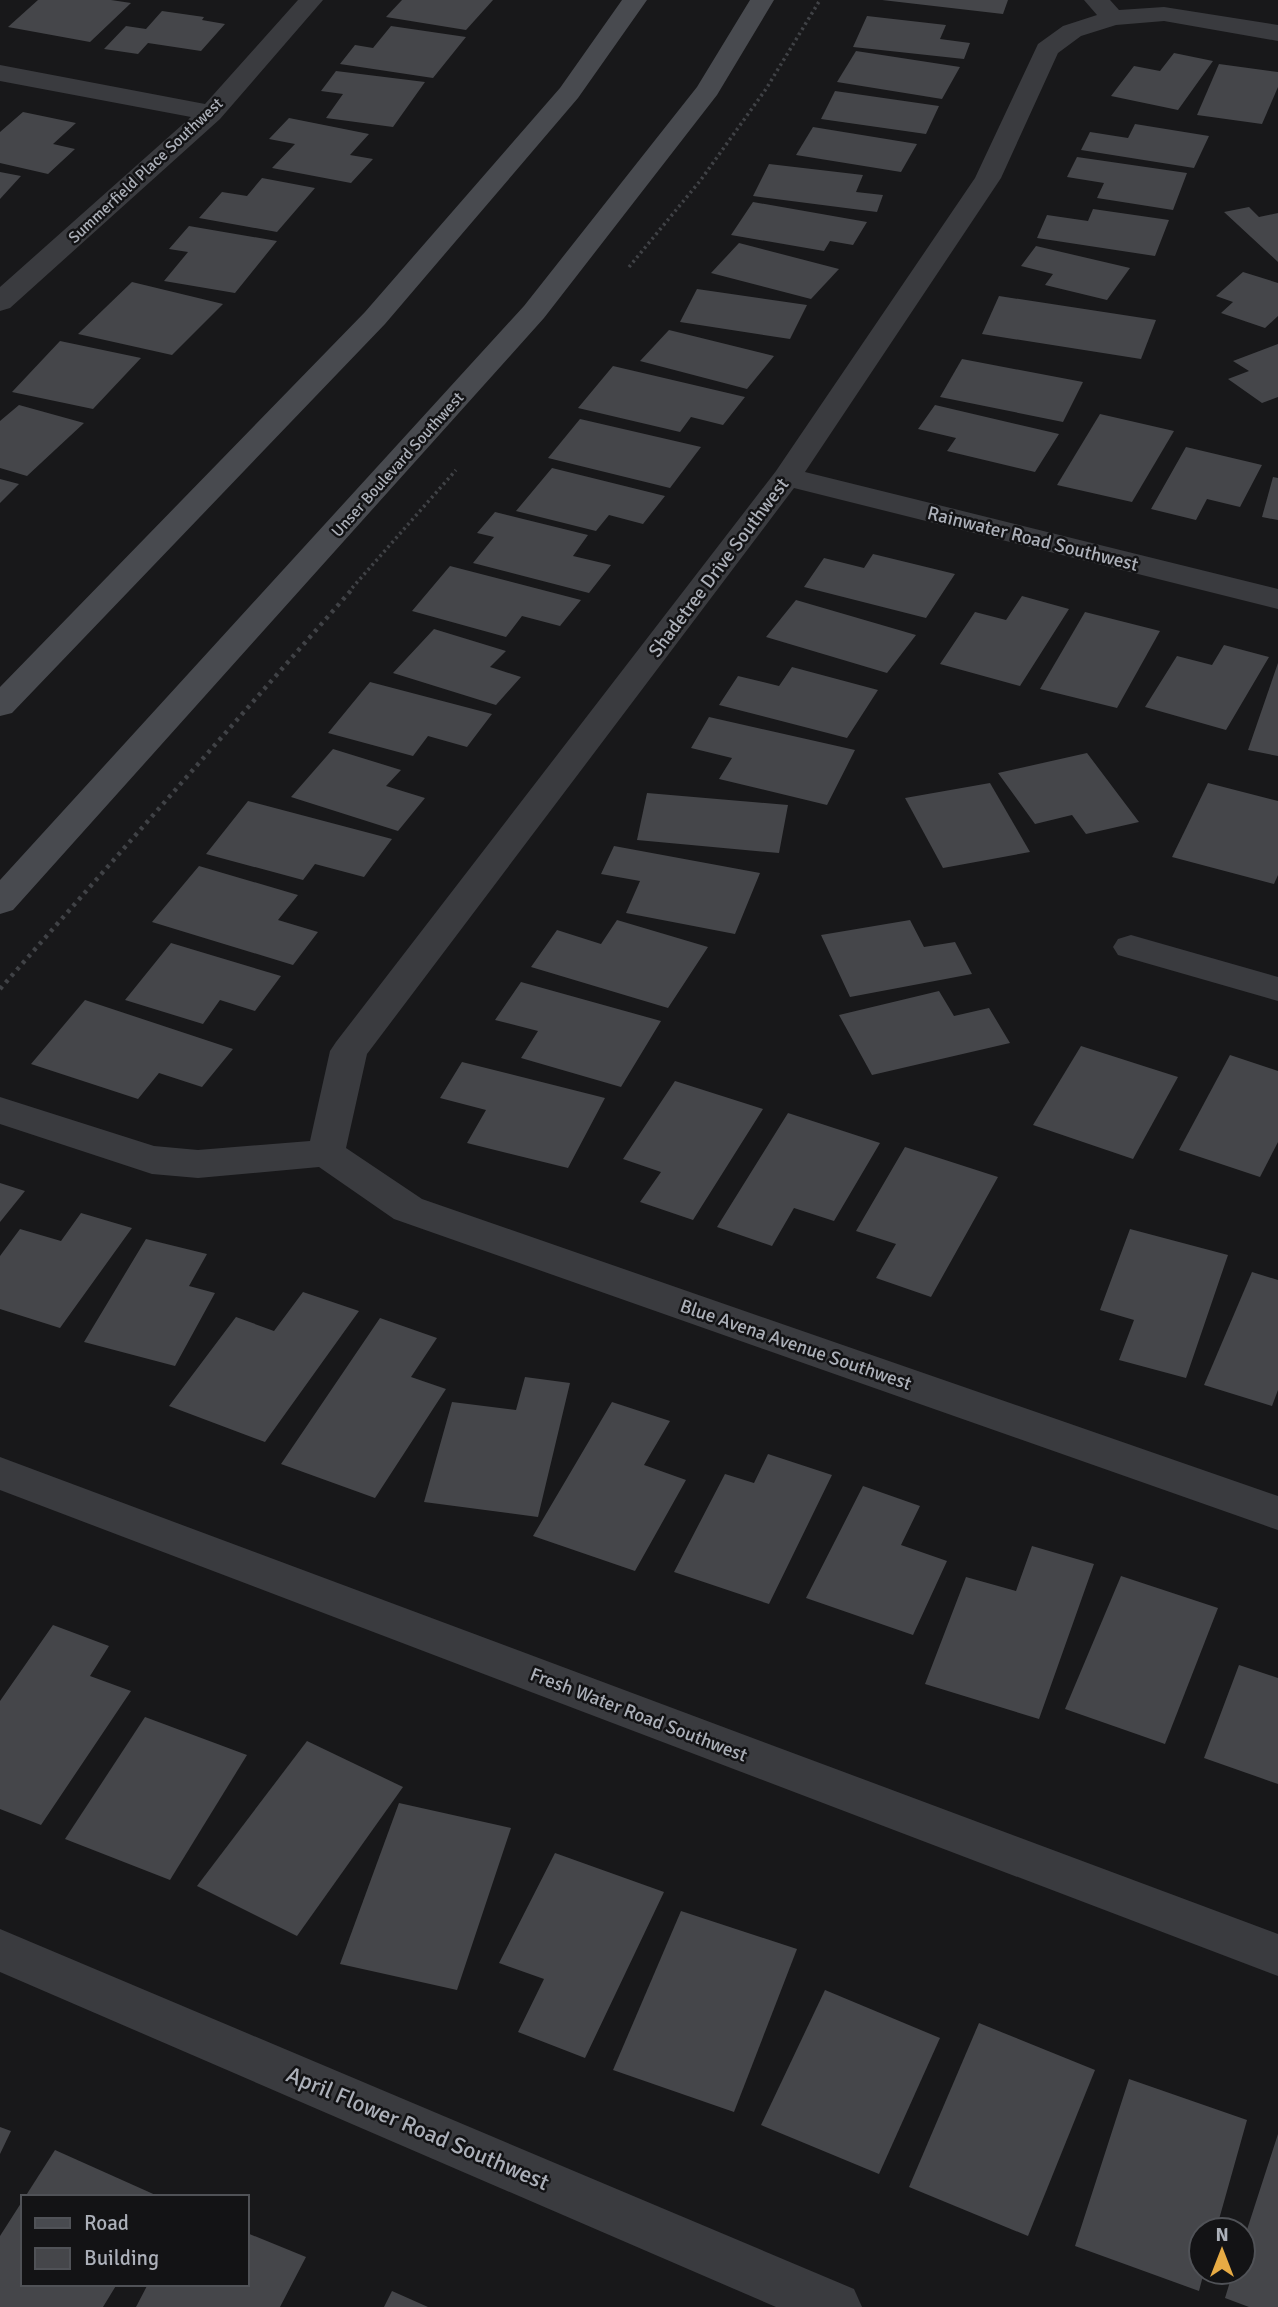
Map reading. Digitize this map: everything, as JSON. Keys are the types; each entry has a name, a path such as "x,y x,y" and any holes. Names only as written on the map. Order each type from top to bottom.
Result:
{"main road":[{"path":"0,706 375,317 481,198 569,93 635,0"},
{"name":"Unser Boulevard Southwest","path":"0,902 534,312 708,90 762,0"}],"street":[{"name":"Summerfield Place Southwest","path":"0,302 211,113 312,0"},
{"name":"Shadetree Drive Southwest","path":"326,1153 349,1051 787,477 988,178 1047,48 1104,9 1164,14 1278,33"},
{"path":"0,73 211,113"},
{"name":"Rainwater Road Southwest","path":"787,477 1278,599"},
{"path":"1131,947 1278,989"},
{"path":"0,1110 152,1160 198,1164 326,1153"},
{"name":"Blue Avena Avenue Southwest","path":"326,1153 408,1209 1278,1513"},
{"name":"Fresh Water Road Southwest","path":"0,1474 1278,1955"},
{"name":"April Flower Road Southwest","path":"0,1950 836,2307"}],"building":[{"path":"38,0 111,0 131,3 90,42 8,27"},
{"path":"402,0 493,0 466,30 386,17"},
{"path":"882,0 1008,0 1003,14"},
{"path":"162,11 204,17 202,20 225,24 201,51 148,43 138,54 104,49 126,26 146,29"},
{"path":"867,16 946,25 940,39 970,43 964,59 853,47"},
{"path":"391,26 466,37 433,78 340,64 355,45 373,48"},
{"path":"856,51 960,67 942,99 837,82"},
{"path":"1174,53 1213,61 1178,110 1111,96 1134,66 1160,71"},
{"path":"1219,64 1278,72 1278,87 1262,124 1197,115"},
{"path":"336,71 425,82 393,127 326,118 343,94 321,91"},
{"path":"835,91 939,106 926,134 821,119"},
{"path":"23,112 76,123 53,144 75,149 48,174 0,163 0,132"},
{"path":"289,118 369,134 350,155 373,159 351,183 272,168 295,144 269,139"},
{"path":"1135,124 1209,136 1194,168 1081,150 1090,132 1128,138"},
{"path":"813,127 917,144 901,172 796,155"},
{"path":"1077,157 1187,173 1173,210 1097,198 1104,183 1067,177"},
{"path":"769,164 863,175 856,192 883,195 877,212 753,196"},
{"path":"0,172 21,176 0,199"},
{"path":"262,178 315,188 277,232 199,218 222,192 247,196"},
{"path":"753,202 867,222 853,245 830,241 824,251 731,235"},
{"path":"1249,207 1259,217 1278,213 1278,262 1224,212"},
{"path":"1093,209 1169,220 1155,256 1037,238 1047,215 1088,221"},
{"path":"189,226 277,241 235,293 164,281 188,252 169,249"},
{"path":"739,243 839,269 811,299 711,273"},
{"path":"1036,246 1130,268 1107,300 1045,285 1053,274 1021,266"},
{"path":"1243,272 1278,283 1278,316 1265,328 1221,313 1233,302 1216,296"},
{"path":"132,282 223,304 172,355 78,334"},
{"path":"697,289 807,305 790,339 680,322"},
{"path":"999,296 1156,320 1141,359 982,334"},
{"path":"669,330 774,356 747,389 640,361"},
{"path":"60,341 141,358 93,409 12,392"},
{"path":"1278,344 1278,397 1262,403 1228,379 1249,371 1233,361"},
{"path":"962,359 1083,382 1063,422 940,397"},
{"path":"613,366 745,397 723,425 691,417 680,432 578,408"},
{"path":"19,405 84,423 27,476 0,468 0,421"},
{"path":"935,405 1059,434 1035,472 947,451 956,438 918,429"},
{"path":"1100,414 1174,431 1132,502 1057,485"},
{"path":"580,419 701,447 670,488 548,458"},
{"path":"1186,447 1262,465 1240,507 1207,499 1196,520 1151,509"},
{"path":"552,468 665,496 643,524 609,515 596,531 516,511"},
{"path":"1273,477 1278,478 1278,520 1262,517"},
{"path":"0,479 19,484 0,503"},
{"path":"495,512 588,535 573,556 611,565 589,593 473,563 494,537 477,533"},
{"path":"873,554 955,574 926,618 804,587 824,558 864,568"},
{"path":"450,566 581,600 560,626 522,616 506,637 412,611"},
{"path":"1022,596 1069,609 1020,686 940,664 975,612 1006,620"},
{"path":"796,600 916,635 887,673 766,637"},
{"path":"1085,612 1160,631 1117,708 1040,689"},
{"path":"434,629 506,651 490,667 521,677 496,705 393,673"},
{"path":"1224,645 1269,657 1226,730 1145,707 1177,656 1212,665"},
{"path":"1278,663 1278,756 1248,750"},
{"path":"792,667 878,690 847,738 719,705 738,676 779,686"},
{"path":"370,682 492,714 467,747 428,736 413,756 328,733"},
{"path":"709,717 855,750 827,805 719,779 732,758 691,748"},
{"path":"333,749 401,770 386,786 425,798 398,831 291,797"},
{"path":"1087,753 1139,822 1086,834 1072,815 1035,824 998,773"},
{"path":"990,783 1030,852 943,868 905,798"},
{"path":"1208,783 1278,801 1278,875 1274,884 1172,857"},
{"path":"647,793 788,805 779,853 637,840"},
{"path":"248,801 392,839 364,877 315,864 303,880 206,854"},
{"path":"614,846 760,873 735,934 626,913 640,881 601,874"},
{"path":"199,866 298,895 278,920 318,932 293,965 152,922"},
{"path":"617,920 708,947 668,1008 531,967 557,930 601,944"},
{"path":"910,920 924,947 955,942 972,974 850,997 821,935"},
{"path":"171,943 281,976 255,1011 220,1000 203,1024 125,1000"},
{"path":"521,982 661,1021 621,1087 521,1058 538,1031 495,1020"},
{"path":"939,991 954,1016 989,1008 1010,1043 872,1075 839,1015"},
{"path":"85,1000 233,1049 202,1087 159,1073 138,1099 31,1064"},
{"path":"1081,1046 1178,1077 1133,1159 1033,1125"},
{"path":"1230,1055 1278,1071 1278,1142 1260,1177 1179,1150"},
{"path":"462,1062 605,1098 568,1168 467,1143 486,1110 440,1098"},
{"path":"675,1081 763,1109 693,1220 640,1202 661,1172 623,1159"},
{"path":"788,1113 880,1143 834,1221 794,1208 772,1246 717,1227"},
{"path":"905,1147 998,1177 931,1297 876,1278 896,1244 856,1231"},
{"path":"0,1183 25,1191 0,1222"},
{"path":"81,1213 132,1228 60,1328 0,1309 0,1256 20,1229 61,1241"},
{"path":"1130,1229 1228,1255 1186,1378 1119,1360 1134,1320 1100,1310"},
{"path":"146,1239 207,1254 189,1286 215,1293 175,1366 84,1342"},
{"path":"1252,1272 1278,1280 1278,1390 1272,1406 1204,1385"},
{"path":"303,1292 359,1311 265,1442 169,1406 236,1317 274,1331"},
{"path":"380,1318 437,1338 411,1377 446,1389 375,1498 281,1464"},
{"path":"525,1377 570,1383 538,1517 424,1502 452,1402 516,1410"},
{"path":"612,1402 670,1421 644,1465 686,1480 635,1571 533,1536"},
{"path":"768,1454 832,1475 769,1604 674,1572 725,1474 754,1483"},
{"path":"863,1486 920,1506 901,1545 947,1561 913,1635 806,1598"},
{"path":"1032,1546 1094,1564 1039,1719 925,1684 966,1577 1016,1591"},
{"path":"1121,1576 1218,1608 1165,1744 1065,1709"},
{"path":"53,1625 109,1646 90,1676 131,1691 41,1825 0,1809 0,1701"},
{"path":"1239,1665 1278,1678 1278,1784 1204,1758"},
{"path":"145,1717 247,1755 170,1880 65,1839"},
{"path":"307,1741 403,1787 297,1936 197,1886"},
{"path":"399,1803 511,1828 457,1990 340,1964"},
{"path":"555,1853 664,1892 585,2058 518,2032 544,1979 499,1963"},
{"path":"681,1911 797,1949 734,2112 613,2070"},
{"path":"825,1990 940,2038 879,2174 761,2125"},
{"path":"979,2023 1095,2070 1028,2236 909,2187"},
{"path":"1129,2079 1247,2120 1220,2216 1187,2216 1187,2286 1200,2286 1199,2291 1075,2246"},
{"path":"0,2127 11,2131 0,2154"},
{"path":"1278,2134 1278,2307 1249,2307 1225,2298 1229,2286 1257,2286 1257,2216 1251,2216"},
{"path":"55,2150 156,2195 26,2195"},
{"path":"21,2203 21,2286 116,2286 103,2307 0,2307 0,2236"},
{"path":"248,2233 306,2257 280,2307 136,2307 147,2286 248,2286"},
{"path":"392,2291 428,2307 384,2307"}]}
